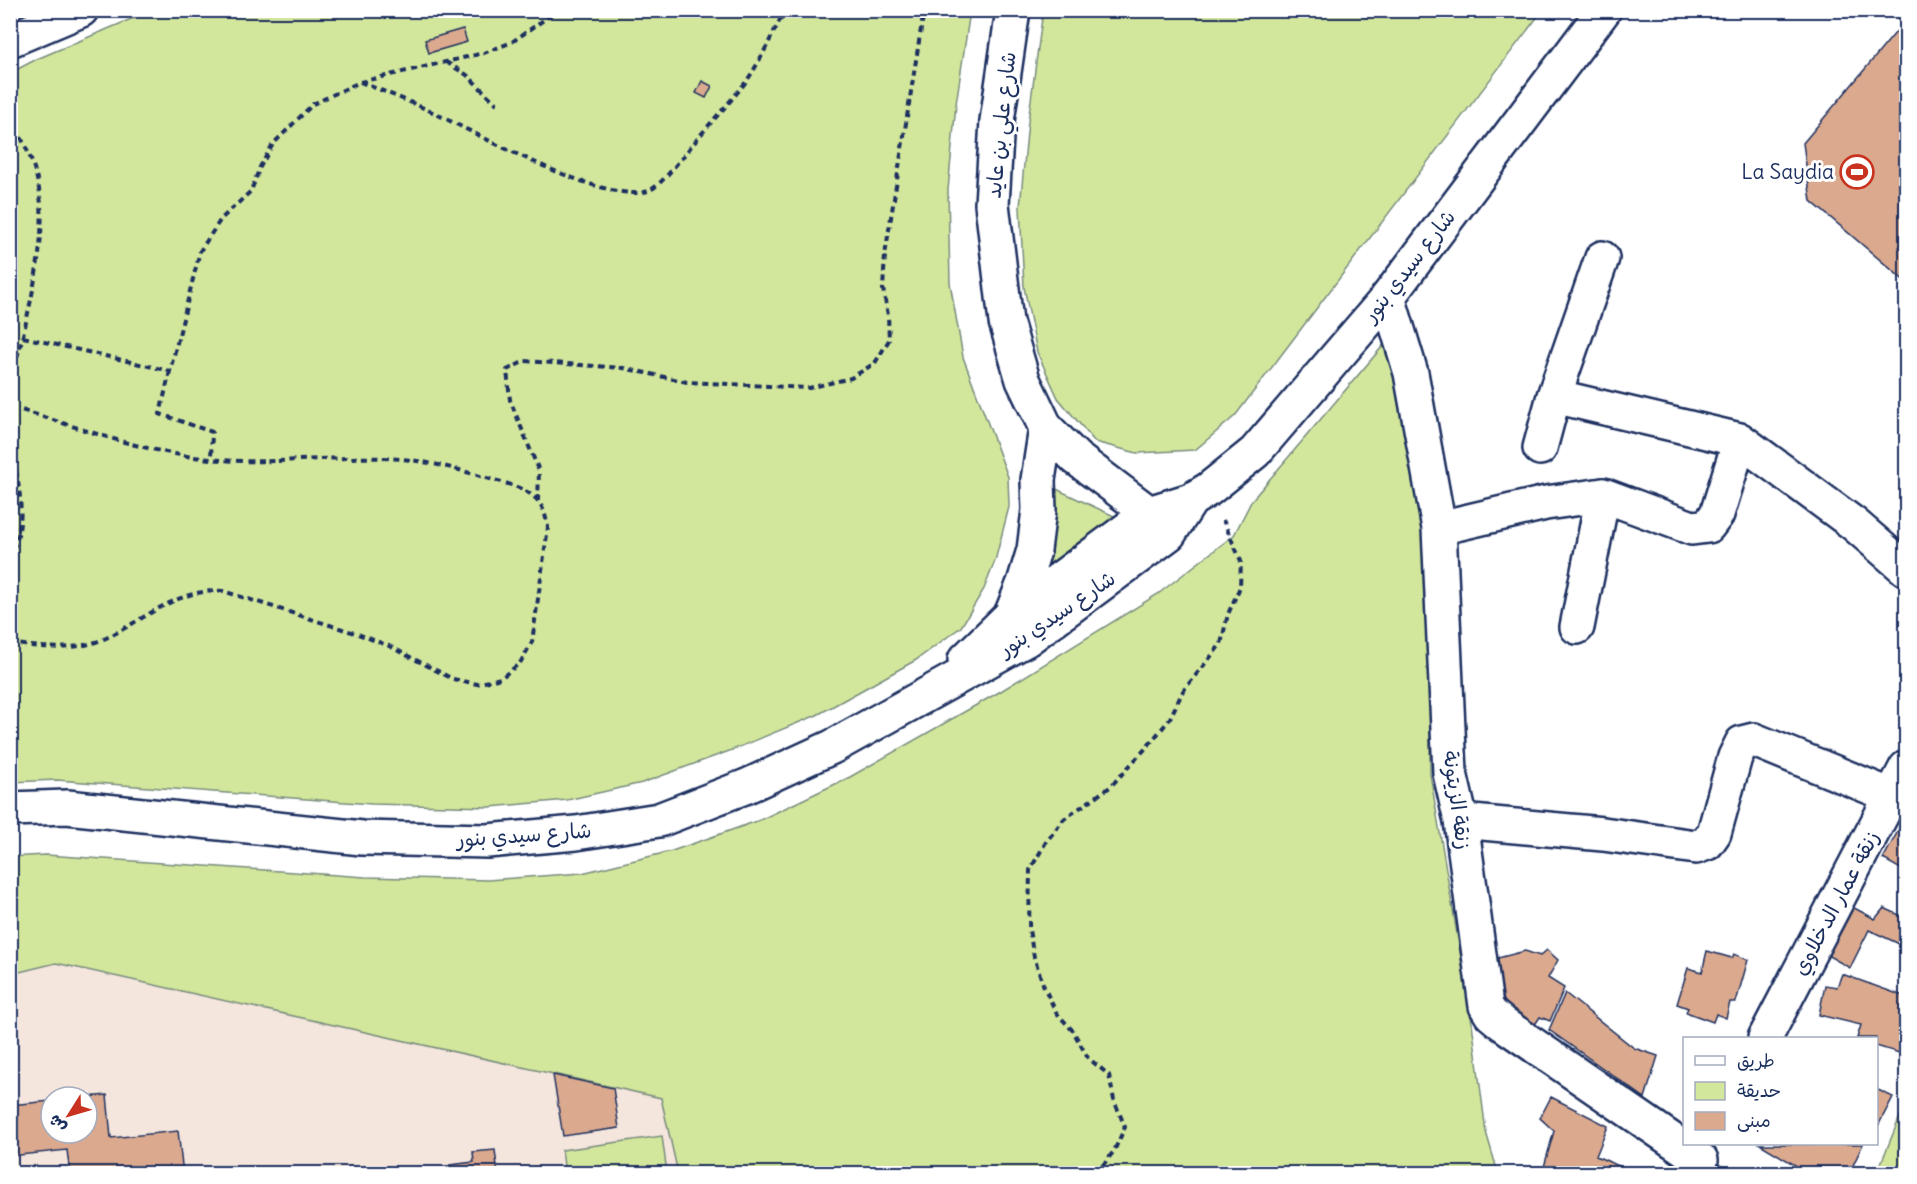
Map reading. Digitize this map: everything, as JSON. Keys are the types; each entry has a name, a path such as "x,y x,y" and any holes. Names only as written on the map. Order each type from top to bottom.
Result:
{"street":[{"path":"10,40 81,10"},
{"name":"شارع علي بن عايد","path":"1013,10 997,121 992,204 1006,322 1023,380 1046,428 1076,458 1159,524"},
{"name":"شارع سيدي بنور","path":"936,688 1011,615 1159,524 1255,452 1388,297 1604,10"},
{"path":"1540,448 1554,396 1602,258"},
{"name":"زنقة الزيتونة","path":"1388,297 1411,373 1439,528 1450,773 1461,820 1486,1006 1491,1014 1701,1159"},
{"path":"1554,396 1740,440 1854,524 1906,569"},
{"path":"1011,615 1034,550 1039,510 1038,480 1046,428"},
{"path":"1439,528 1545,503 1603,495 1692,528 1708,526 1717,514 1740,440"},
{"path":"1577,627 1603,495"},
{"name":"شارع سيدي بنور","path":"10,809 67,807 362,838 488,842 576,833 659,820 747,786 832,747 1027,639 1159,524"},
{"path":"1461,820 1603,834 1696,847 1707,843 1714,833 1735,757 1742,743 1754,740 1899,782"},
{"name":"زنقة عمار الدخلاوي","path":"1766,1037 1899,782"}],"path":[{"path":"211,459 212,432 160,414 200,251 221,219 251,191 260,167 273,144 313,104 360,82 484,53 512,42 558,10"},
{"path":"360,82 428,110 517,154 574,178 605,189 636,193 651,190 734,96 748,78 785,10"},
{"path":"538,501 539,471 510,400 507,370 525,361 623,368 687,382 808,388 851,378 875,363 889,340 888,315 883,289 885,255 924,10"},
{"path":"446,62 467,75 497,104"},
{"path":"10,119 19,132 32,161 40,192 43,223 40,255 23,337 10,375"},
{"path":"23,337 170,370"},
{"path":"10,643 56,649 79,646 104,639 187,595 209,590 223,591 358,634 389,646 453,679 477,684 501,678 520,663 532,642 548,526 538,501 528,492 455,468 419,461 373,458 211,459 162,452 18,409"},
{"path":"10,441 21,523 10,555"},
{"path":"1096,1173 1114,1151 1125,1126 1114,1100 1109,1075 1088,1058 1073,1031 1056,1012 1044,987 1034,957 1029,930 1030,870 1064,819 1110,787 1147,747 1169,720 1183,691 1221,644 1228,614 1240,587 1241,561 1200,494"}],"shaded area":[{"path":"56,963 661,1098 678,1173 11,1173 10,974"}],"green space":[{"path":"1043,10 1542,11 1235,416 1195,450 1137,453 1095,442 1058,398 1037,352 1024,287 1020,207 1028,122"},
{"path":"150,11 970,11 956,104 948,190 950,283 963,357 1008,477 1009,507 995,561 984,589 961,627 916,660 817,715 732,750 642,783 567,800 490,807 372,804 57,780 11,782 10,73 37,59"},
{"path":"1388,340 1429,529 1430,774 1472,1023 1486,1132 1498,1173 678,1173 661,1098 56,963 11,974 10,857 46,855 365,877 488,880 582,873 672,851 760,820 850,777 1001,691 1158,594 1234,535 1252,500"},
{"path":"1052,487 1118,518 1031,584"},
{"path":"1906,1102 1906,1173 1877,1173"},
{"path":"662,1136 667,1173 565,1173 562,1150"}],"building":[{"name":"La Saydia","path":"1906,20 1906,282 1811,201 1803,143"},
{"path":"463,29 467,42 429,53 425,40"},
{"path":"702,81 712,86 706,98 696,93"},
{"path":"1906,816 1906,872 1883,859"},
{"path":"1841,901 1875,919 1884,908 1906,918 1906,947 1869,930 1850,968 1818,950"},
{"path":"1547,950 1558,960 1548,978 1564,988 1550,1021 1540,1017 1530,1032 1498,1000 1490,960 1525,951 1540,956"},
{"path":"1707,951 1732,958 1734,954 1748,960 1736,1002 1730,1002 1726,1018 1716,1014 1713,1022 1686,1012 1688,1008 1677,1004 1688,968 1702,972"},
{"path":"1842,974 1906,997 1906,1055 1878,1047 1878,1037 1857,1037 1861,1025 1819,1015 1825,985 1837,987"},
{"path":"1565,993 1634,1048 1658,1056 1645,1098 1549,1030"},
{"path":"553,1075 613,1088 619,1128 563,1136"},
{"path":"1878,1090 1893,1097 1878,1126"},
{"path":"107,1095 111,1138 178,1131 183,1174 70,1174 67,1150 10,1156 10,1105 39,1102 39,1145 99,1145 99,1096"},
{"path":"1551,1097 1608,1126 1596,1156 1621,1167 1618,1174 1542,1174 1554,1131 1540,1118"},
{"path":"1762,1145 1863,1145 1849,1174 1810,1174"},
{"path":"495,1150 498,1174 451,1174 450,1165 474,1162 473,1152"},
{"path":"1706,1157 1735,1174 1697,1174"}],"place":[{"name":"La Saydia","path":"1857,172"}]}
